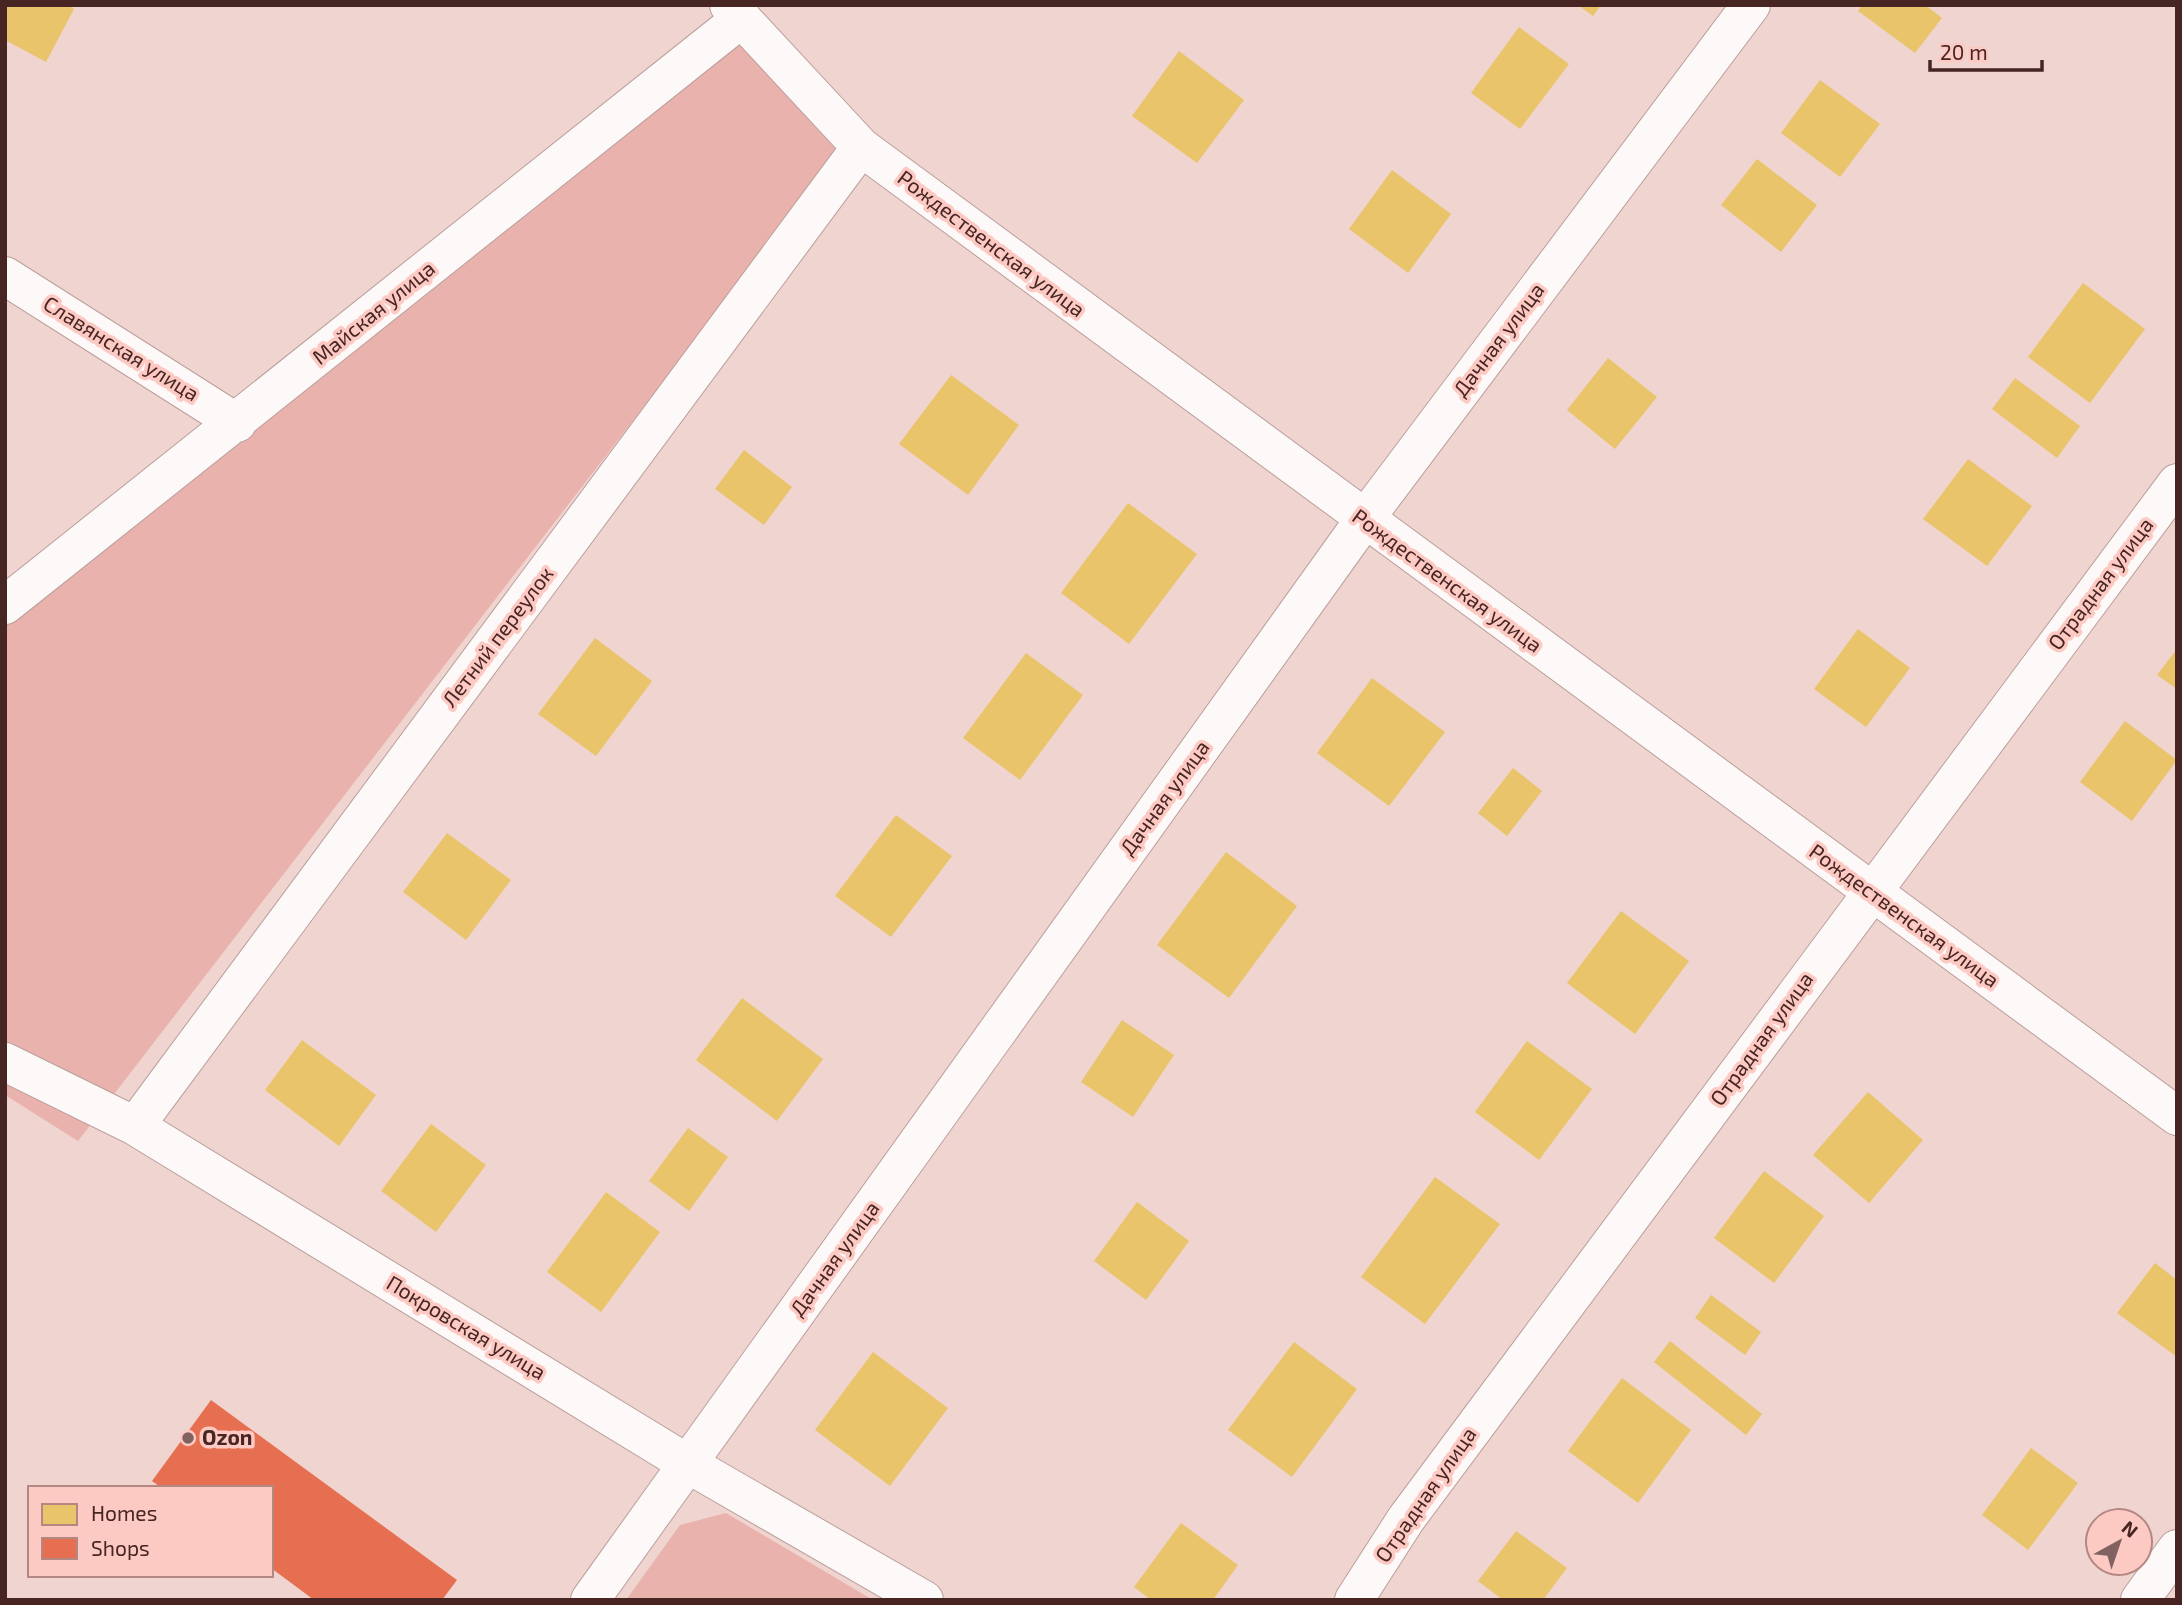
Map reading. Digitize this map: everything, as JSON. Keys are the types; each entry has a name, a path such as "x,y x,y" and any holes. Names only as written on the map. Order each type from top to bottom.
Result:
{"street":[{"name":"Дачная улица","path":"590,1600 1364,520 1751,5"},
{"name":"Рождественская улица","path":"735,12 861,147 1364,520 2177,1116"},
{"name":"Майская улица","path":"5,604 237,423 735,12"},
{"name":"Летний переулок","path":"135,1126 861,147"},
{"name":"Славянская улица","path":"5,276 237,423"},
{"name":"Отрадная улица","path":"1354,1600 1406,1518 1870,891 2177,483"},
{"name":"Покровская улица","path":"5,1062 135,1126 688,1464 924,1600"},
{"path":"2140,1600 2177,1549"}],"shaded area":[{"path":"741,38 843,148 78,1141 5,1095 5,621"},
{"path":"726,1513 873,1600 626,1600 680,1525"}],"building: Homes":[{"path":"5,5 67,5 74,9 46,62 5,40"},
{"path":"1578,5 1601,5 1593,16"},
{"path":"1862,5 1925,5 1942,18 1915,53 1858,11"},
{"path":"1519,27 1569,64 1520,129 1471,93"},
{"path":"1179,51 1244,100 1197,163 1132,116"},
{"path":"1820,80 1880,124 1840,177 1781,133"},
{"path":"1757,159 1817,205 1781,252 1721,205"},
{"path":"1392,170 1451,214 1408,273 1349,229"},
{"path":"2083,283 2145,329 2090,403 2028,357"},
{"path":"1608,358 1657,397 1615,449 1567,410"},
{"path":"951,375 1019,425 968,495 899,444"},
{"path":"2015,378 2080,426 2057,458 1992,409"},
{"path":"744,450 792,487 764,525 715,489"},
{"path":"1968,459 2032,506 1987,566 1923,519"},
{"path":"1128,503 1197,554 1129,644 1061,593"},
{"path":"1858,629 1910,668 1866,727 1814,689"},
{"path":"595,638 652,681 596,756 538,714"},
{"path":"2177,649 2177,689 2157,675"},
{"path":"1026,653 1083,695 1020,780 963,738"},
{"path":"1372,678 1445,732 1389,806 1317,753"},
{"path":"2125,721 2177,760 2132,821 2080,782"},
{"path":"1513,768 1542,791 1507,836 1478,813"},
{"path":"896,815 952,856 891,937 835,896"},
{"path":"447,833 511,880 466,940 403,892"},
{"path":"1226,852 1297,906 1229,998 1157,945"},
{"path":"1621,911 1689,961 1635,1034 1567,983"},
{"path":"742,998 823,1059 777,1121 696,1060"},
{"path":"1122,1020 1174,1055 1133,1117 1081,1082"},
{"path":"302,1040 376,1095 339,1146 265,1090"},
{"path":"1527,1041 1592,1089 1539,1160 1475,1112"},
{"path":"1868,1092 1923,1140 1869,1203 1813,1155"},
{"path":"431,1124 486,1165 436,1232 381,1191"},
{"path":"688,1128 728,1157 689,1211 649,1181"},
{"path":"1764,1171 1824,1216 1774,1283 1714,1238"},
{"path":"1435,1177 1500,1224 1425,1324 1361,1277"},
{"path":"606,1192 660,1232 601,1312 547,1272"},
{"path":"1137,1202 1189,1241 1146,1300 1094,1261"},
{"path":"2155,1263 2177,1280 2177,1357 2117,1313"},
{"path":"1711,1295 1761,1332 1745,1355 1695,1318"},
{"path":"1670,1341 1762,1414 1746,1435 1654,1362"},
{"path":"1294,1342 1357,1389 1292,1477 1228,1430"},
{"path":"873,1352 948,1408 890,1486 815,1430"},
{"path":"1622,1378 1691,1430 1638,1503 1568,1451"},
{"path":"2031,1448 2078,1483 2028,1550 1982,1515"},
{"path":"1181,1523 1238,1565 1213,1600 1151,1600 1134,1587"},
{"path":"1516,1531 1567,1568 1543,1600 1503,1600 1478,1581"}],"building: Shops":[{"path":"211,1400 457,1580 442,1600 314,1600 273,1569 273,1486 159,1486 152,1481"}],"place":[{"name":"Ozon","path":"188,1438"}]}
